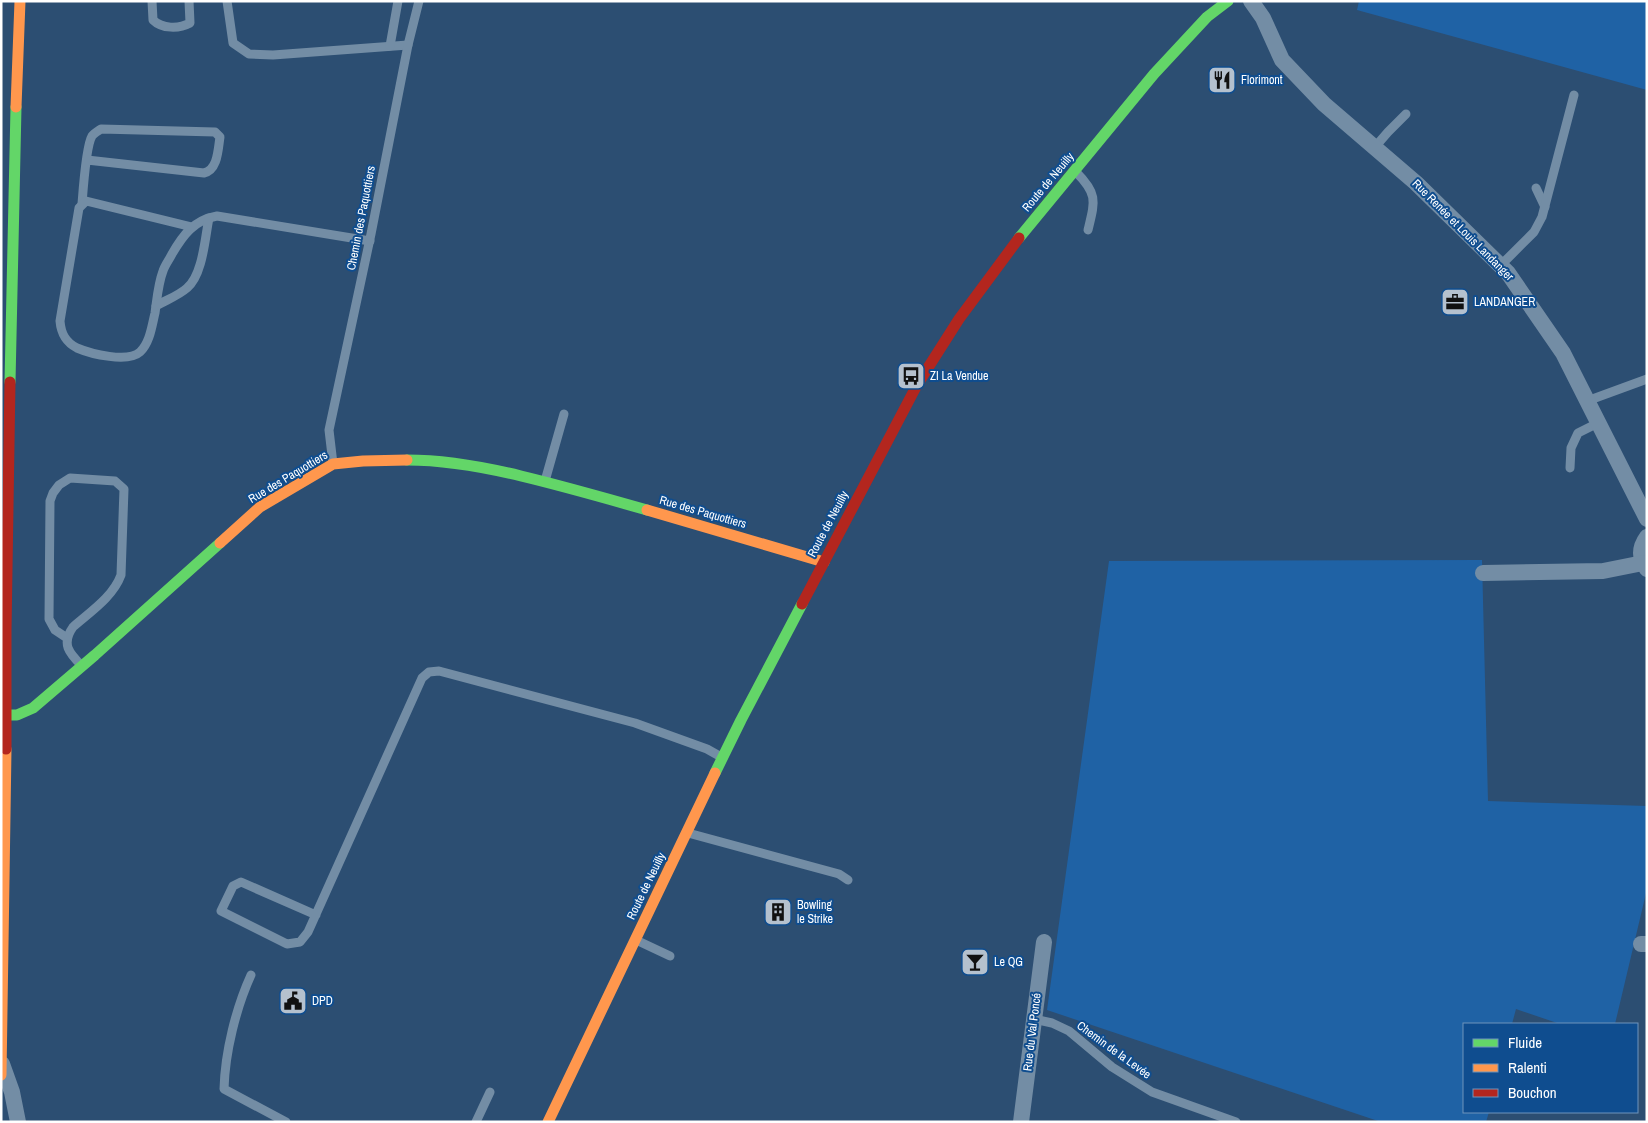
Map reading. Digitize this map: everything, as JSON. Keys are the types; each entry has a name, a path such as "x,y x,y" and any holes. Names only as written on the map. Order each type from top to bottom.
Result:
{"main road":[{"path":"1,1075 7,715 6,602 14,172 20,1"},
{"name":"Route de Neuilly","path":"548,1122 723,758 917,386 959,319 1018,240 1154,74 1207,16 1228,1"},
{"path":"1154,74 1185,24"},
{"name":"Rue des Paquottiers","path":"7,715 17,714 34,708 260,507 333,464 363,461 421,460 478,466 572,488 824,562"}],"street":[{"name":"Rue Renée et Louis Landanger","path":"1251,1 1263,18 1282,60 1324,104 1416,183 1508,272 1563,353 1647,519"},
{"path":"1483,573 1602,571 1645,566 1641,554 1642,546 1647,537"},
{"name":"Rue du Val Poncé","path":"1021,1122 1044,942"},
{"path":"2,1064 12,1092 18,1122"}],"lane":[{"path":"19,40 28,1"},
{"path":"152,1 153,20 162,26 185,26 190,23 189,1"},
{"path":"227,1 233,44 249,54 273,55 408,45"},
{"path":"390,46 398,1"},
{"name":"Chemin des Paquottiers","path":"333,464 329,430 370,241 408,45 420,1"},
{"path":"1501,265 1534,232 1542,217 1574,95"},
{"path":"1375,148 1406,114"},
{"path":"87,160 204,173 210,172 214,168 220,137 215,132 101,129 93,135 89,143 87,160 82,204 79,208 60,320 60,330 64,338 76,347 117,358 132,356 141,352 150,335 163,271 181,238 192,227 209,218 217,216 370,241"},
{"path":"1075,171 1087,183 1093,195 1093,208 1088,230"},
{"path":"1536,188 1545,207"},
{"path":"82,204 86,201 192,227"},
{"path":"156,306 188,288 200,267 209,218"},
{"path":"1587,401 1647,379"},
{"path":"545,482 564,414"},
{"path":"1570,468 1571,448 1578,433 1598,422"},
{"path":"67,638 55,630 48,619 50,501 59,485 70,478 115,481 124,489 121,575 118,584 112,592 72,627 67,638 66,644 70,654 82,666"},
{"path":"316,915 241,882 233,886 221,911 287,944 300,942 308,932 316,915 422,678 429,672 439,671 635,723 707,749 723,758"},
{"path":"687,833 839,874 848,880"},
{"path":"636,940 670,956"},
{"path":"251,975 240,998 225,1072 224,1089 286,1122"},
{"name":"Chemin de la Levée","path":"1034,1019 1052,1023 1069,1032 1112,1067 1152,1092 1236,1122"},
{"path":"476,1122 490,1092"}],"shaded area":[{"path":"1359,1 1647,1 1647,90 1357,10"},
{"path":"1482,560 1488,801 1647,806 1647,889 1615,1023 1557,1023 1516,1009 1512,1023 1463,1023 1463,1113 1489,1113 1486,1122 1381,1122 1047,1010 1109,561"}],"traffic: fast":[{"path":"1019,238 1154,74 1207,17 1228,1"},
{"path":"10,382 16,107"},
{"path":"407,460 450,463 493,470 647,510"},
{"path":"7,715 17,715 33,708 220,543"},
{"path":"715,773 802,604"}],"traffic: slow":[{"path":"16,107 20,1"},
{"path":"220,543 260,507 333,464 407,460"},
{"path":"647,510 824,562"},
{"path":"1,1075 6,749"},
{"path":"548,1122 715,773"}],"traffic: jam":[{"path":"802,604 917,385 959,319 1019,238"},
{"path":"6,749 10,382"}],"place":[{"name":"Florimont","path":"1222,80"},
{"name":"LANDANGER","path":"1455,302"},
{"name":"ZI La Vendue","path":"911,376"},
{"name":"Bowling le Strike","path":"778,912"},
{"name":"Le QG","path":"975,962"},
{"name":"DPD","path":"293,1001"}]}
